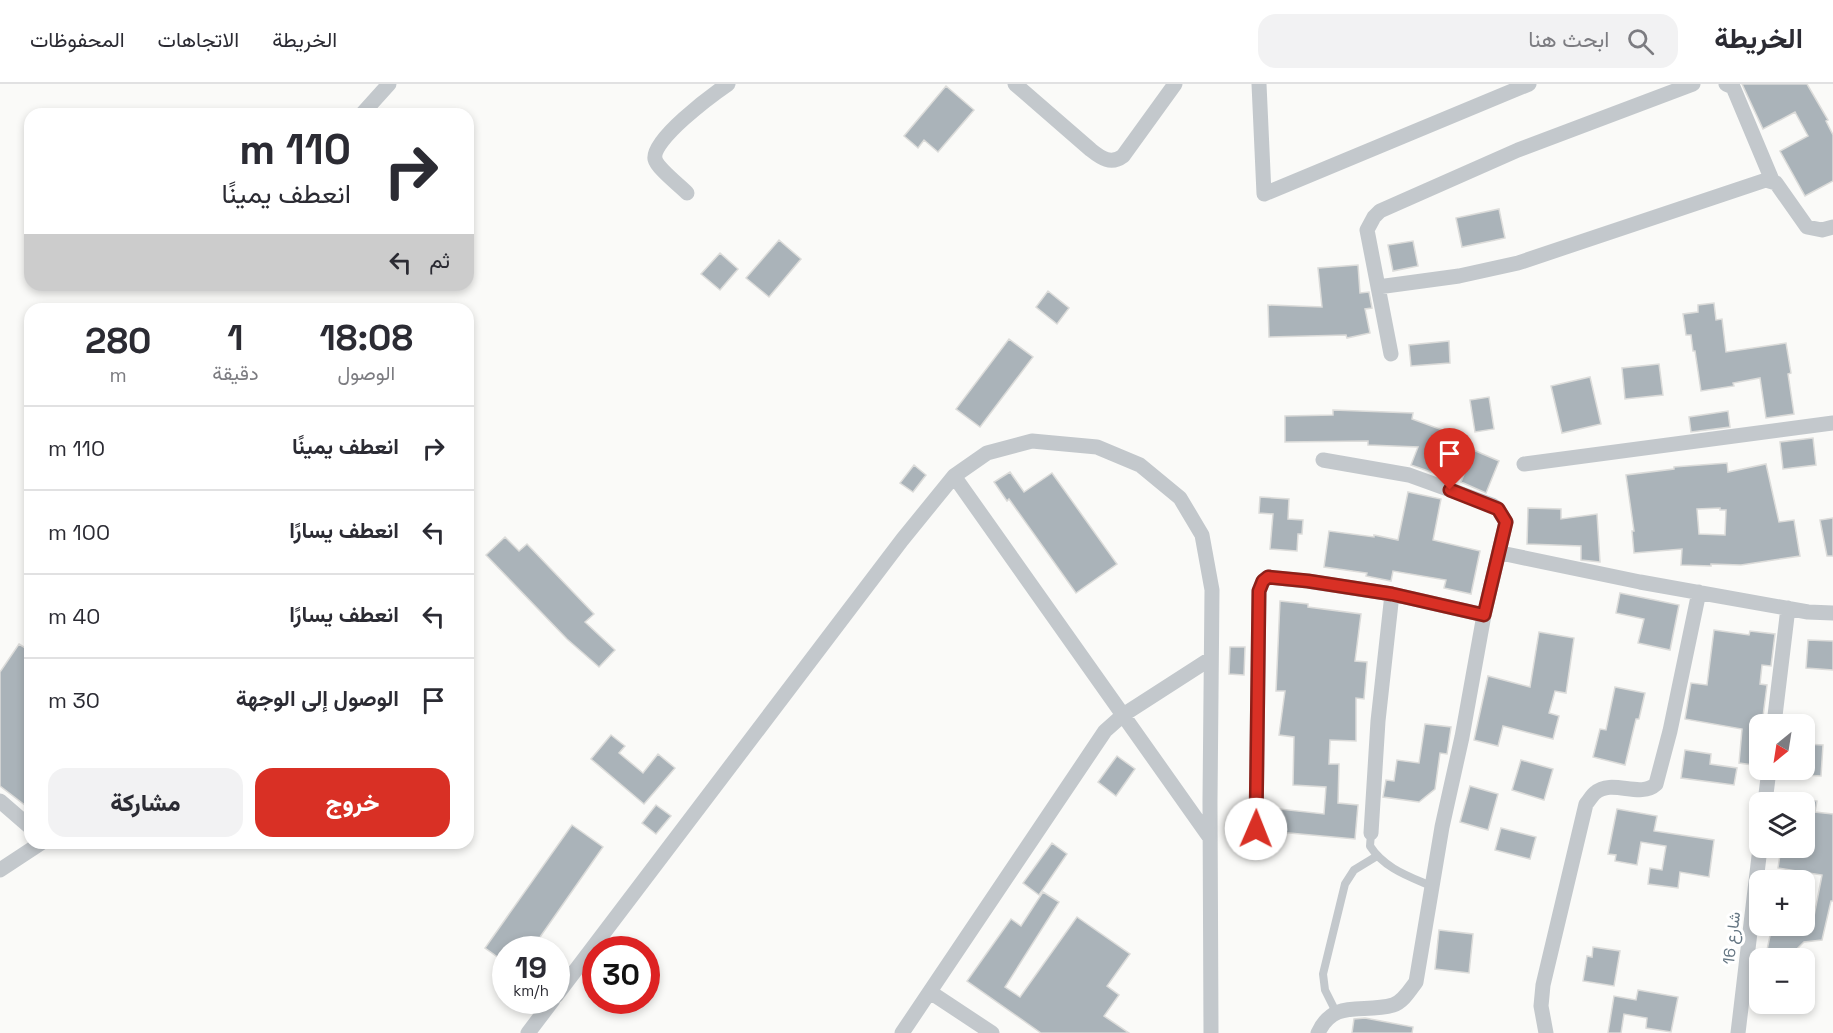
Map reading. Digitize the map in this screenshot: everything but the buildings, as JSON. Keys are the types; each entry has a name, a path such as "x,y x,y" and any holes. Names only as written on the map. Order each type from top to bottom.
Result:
{"street":[{"path":"367,108 388,84"},
{"path":"687,193 657,163 654,157 656,148 683,119 728,84"},
{"path":"1024,87 1091,150 1110,161 1118,160 1123,156 1175,84"},
{"path":"1258,84 1264,194 1529,84"},
{"path":"1390,354 1368,230 1374,216 1380,211 1518,150 1693,84"},
{"path":"1726,84 1733,87 1772,180 1807,226 1822,230 1833,227"},
{"path":"1378,287 1459,276 1518,263 1766,180 1772,180"},
{"path":"1524,464 1833,423"},
{"path":"570,978 902,540 954,476 987,453 1032,441 1097,447 1140,465 1180,498 1202,535 1212,590 1210,659 1211,1033"},
{"path":"1318,1033 1324,1021 1336,1012 1395,1005 1416,982 1431,886 1484,615 1506,522 1498,509 1492,505 1409,475 1323,460"},
{"path":"954,476 1210,838"},
{"path":"1500,553 1640,582 1788,608 1833,613"},
{"path":"1256,829 1259,591 1263,581 1268,577 1275,577 1392,594 1484,615"},
{"path":"1546,1033 1541,1006 1543,985 1586,804 1594,793 1602,789 1643,790 1651,789 1656,784 1670,731 1699,592"},
{"path":"1371,833 1378,722 1392,594"},
{"path":"1775,714 1788,608"},
{"path":"902,1033 1105,731 1123,716 1210,659"},
{"path":"0,801 24,823"},
{"path":"0,870 32,849"},
{"name":"شارع 16","path":"1738,1033 1759,858"},
{"path":"930,992 992,1033"},
{"path":"528,1033 542,1014"}],"lane":[{"path":"1371,833 1370,846 1377,856 1399,872 1431,886"},
{"path":"1336,1012 1325,990 1323,974 1345,884 1354,870 1377,856"}],"route":[{"path":"1256,829 1260,586 1268,577 1308,581 1392,594 1484,615 1506,522 1498,509 1492,505 1450,490"}]}
